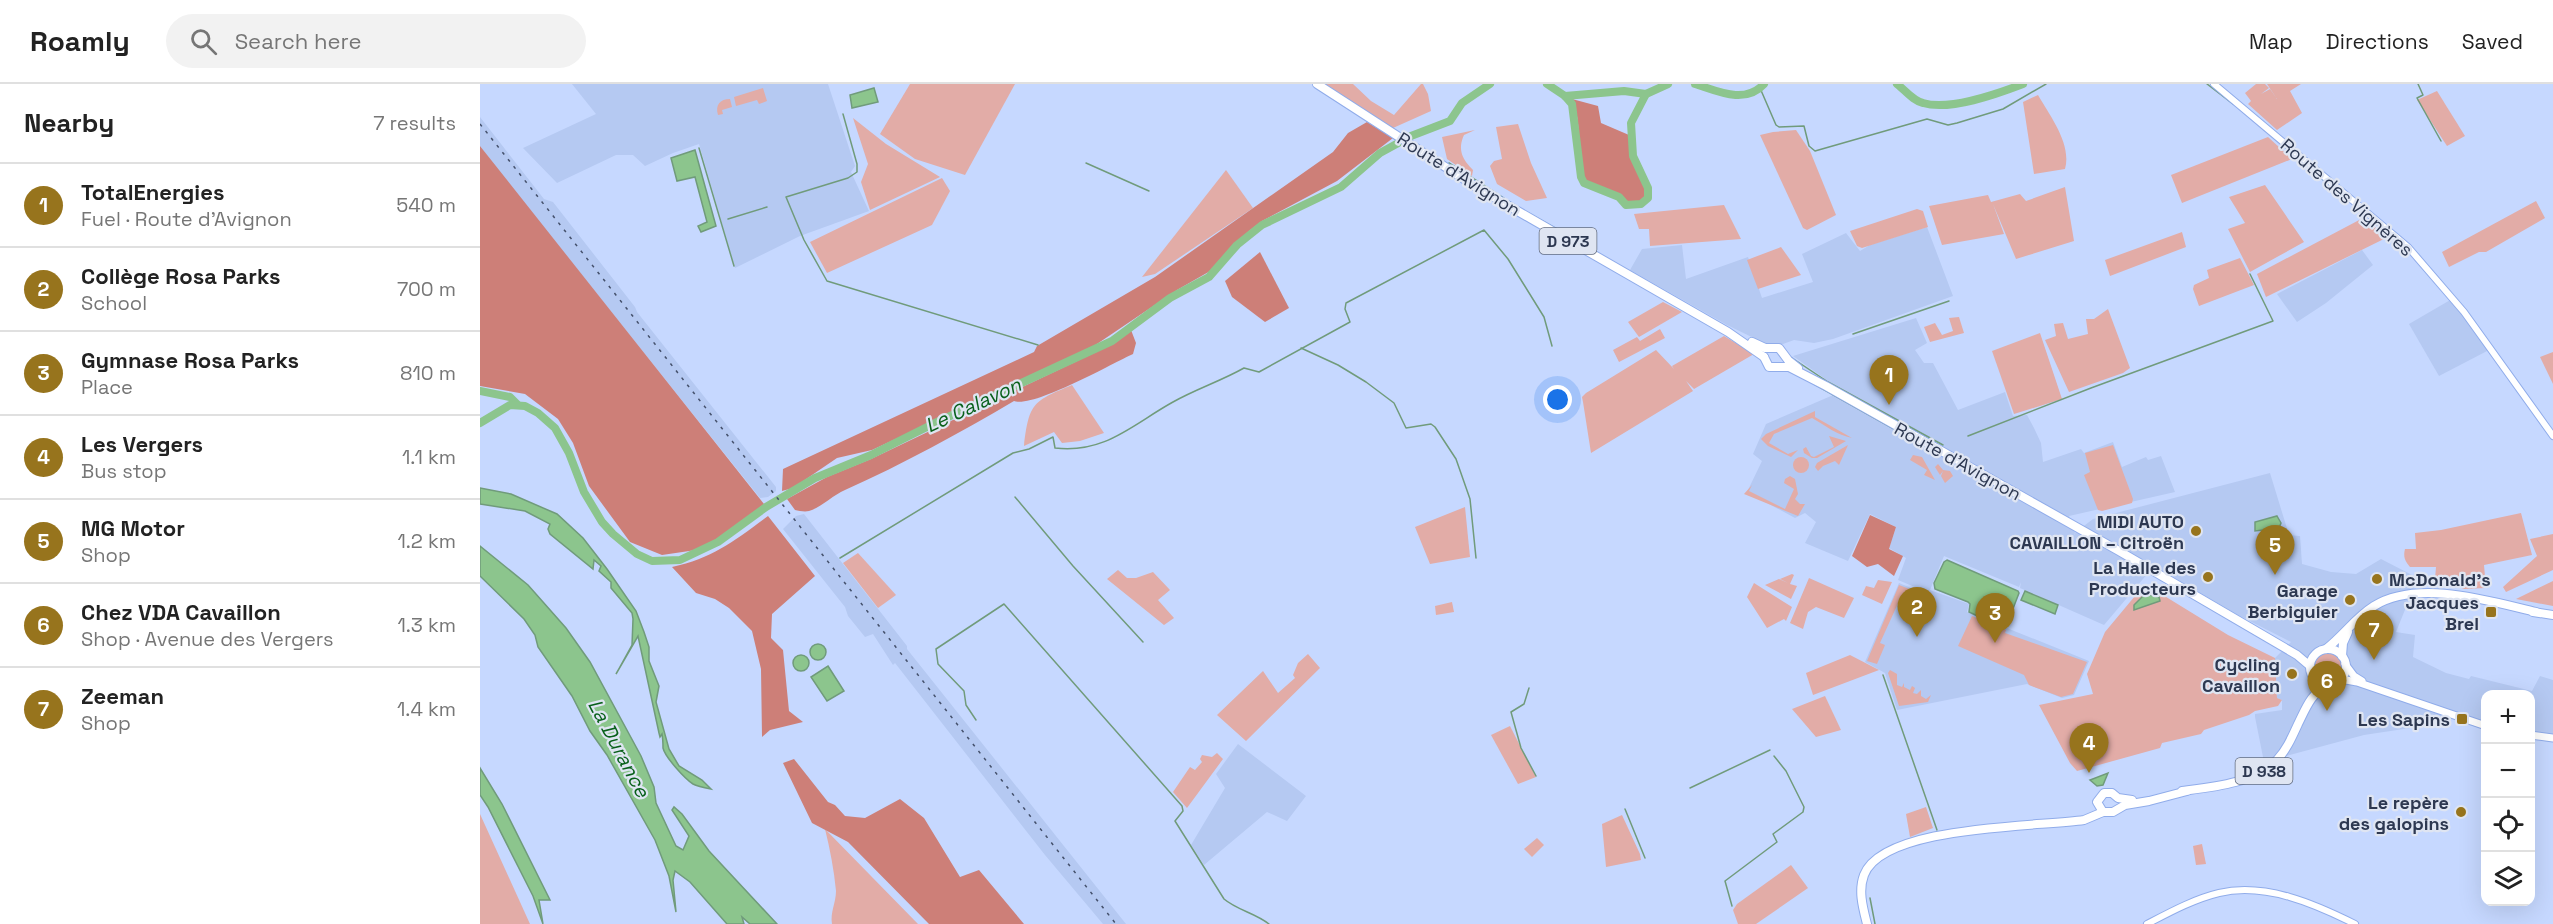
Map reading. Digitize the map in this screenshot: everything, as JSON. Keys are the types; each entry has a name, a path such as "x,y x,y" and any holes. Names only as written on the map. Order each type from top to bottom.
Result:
{"main road":[{"name":"Route d'Avignon","path":"1317,84 1481,190 1728,332 1764,357"},
{"name":"Route d'Avignon","path":"1728,332 1770,349"},
{"path":"1779,348 1785,357 1780,367 1769,367 1764,357 1770,349 1779,348"},
{"name":"Route d'Avignon","path":"1785,357 1826,386"},
{"name":"Route d'Avignon","path":"1780,367 1789,367 1826,386 2263,634"},
{"path":"2263,634 2297,654 2310,666 2312,659 2371,608 2393,597 2431,593 2553,615"},
{"path":"2356,621 2344,638 2342,656 2354,676 2375,688"},
{"path":"2263,634 2306,652 2333,650 2342,656"},
{"path":"2337,682 2344,674 2345,664"},
{"name":"D 938","path":"2307,706 2313,676 2310,666"},
{"path":"2313,676 2318,681 2328,684 2352,681 2481,724"},
{"name":"D 938","path":"2076,821 2091,813 2097,805 2098,798 2104,793 2135,800 2235,781 2265,770 2288,746 2307,706 2317,691 2328,684"},
{"path":"2535,736 2553,738"},
{"name":"D 938","path":"1869,921 1861,894 1866,870 1881,854 1918,840 1954,833 2076,821 2187,790"},
{"path":"2117,808 2118,798"},
{"path":"2097,805 2103,812"}],"street":[{"name":"Route des Vignères","path":"2214,84 2408,247 2464,312 2553,436"},
{"path":"2147,924 2205,897 2226,891 2247,890 2287,897 2355,924"}],"shaded area":[{"path":"572,84 828,84 855,166 851,172 869,211 800,236 735,268 699,144 645,166 633,155 616,155 557,183 523,148 596,114"},
{"path":"910,84 1015,84 965,175 915,159 880,134"},
{"path":"1322,84 1353,84 1371,101 1394,115 1423,84 1428,94 1431,111 1393,128"},
{"path":"2256,84 2265,84 2269,88 2261,94 2270,89 2277,99 2267,84 2301,84 2290,91 2302,113 2277,130 2248,104 2251,101 2245,93"},
{"path":"763,88 767,101 759,104 757,100 736,106 734,97"},
{"path":"2437,91 2465,136 2447,146 2417,100"},
{"path":"2038,95 2059,130 2066,160 2065,169 2034,174 2023,102"},
{"path":"730,99 732,107 722,110 723,114 718,115 719,103"},
{"path":"1572,99 1598,106 1601,123 1629,135 1630,155 1646,189 1646,197 1640,201 1627,203 1620,194 1586,181 1581,166 1577,118"},
{"path":"480,117 544,199 553,202 776,487 776,491 768,497 760,498 498,170 480,146"},
{"path":"853,118 886,144 940,177 870,210 861,182 868,164"},
{"path":"1367,122 1393,138 1337,181 1262,221 1249,231 1212,270 1177,290 1091,348 872,450 837,458 793,488 782,491 783,469 1034,352 1037,346 1155,277 1333,152 1348,133"},
{"path":"1518,124 1531,163 1547,198 1526,201 1497,184 1490,166 1494,161 1502,159 1496,127"},
{"path":"1475,130 1464,135 1461,145 1464,158 1473,170 1472,176 1447,159 1442,137"},
{"path":"1796,130 1810,151 1836,215 1807,230 1803,228 1760,135"},
{"path":"2268,137 2292,159 2182,203 2171,175"},
{"path":"480,146 764,504 725,536 696,550 662,555 630,542 589,486 573,443 558,419 525,394 480,386"},
{"path":"1226,170 1253,208 1155,274 1142,277"},
{"path":"942,178 950,191 932,225 827,273 810,242"},
{"path":"2265,185 2304,242 2250,272 2228,229 2245,223 2229,197"},
{"path":"2065,187 2074,241 2016,259 1993,204 2004,234 1942,245 1929,206 1988,195 1991,202 2020,194 2026,201"},
{"path":"2536,201 2545,218 2486,252 2479,252 2449,267 2442,252"},
{"path":"1724,205 1741,239 1650,246 1649,229 1639,229 1634,214"},
{"path":"1917,209 1923,211 1928,227 1862,248 1857,246 1850,231"},
{"path":"2363,218 2388,237 2266,297 2257,274"},
{"path":"1927,227 1953,296 1833,339 1814,343 1794,340 1783,344 1766,344 1727,325 1630,270 1642,249 1682,245 1686,279 1748,257 1762,298 1813,282 1802,254 1846,233 1860,251 1870,245"},
{"path":"2182,232 2186,247 2110,276 2105,260"},
{"path":"1781,247 1801,275 1758,289 1747,260"},
{"path":"2362,250 2373,265 2326,303 2297,322 2277,294"},
{"path":"1260,252 1289,308 1265,322 1232,297 1225,281"},
{"path":"2240,258 2254,285 2199,306 2193,289 2194,285 2209,278 2207,270"},
{"path":"2452,299 2489,350 2439,376 2409,324"},
{"path":"1663,302 1682,312 1639,337 1628,322"},
{"path":"2108,309 2130,368 2123,373 2069,392 2045,340 2056,336 2054,324 2063,323 2068,339 2088,334 2086,319 2094,319"},
{"path":"1959,317 1964,333 1930,342 1924,327 1935,323 1942,335 1953,331 1949,318"},
{"path":"1916,318 1927,343 1915,350 1924,363 1933,363 1958,410 2005,392 2013,416 2027,415 2041,443 2043,462 2081,449 2084,453 2113,442 2122,467 2146,457 2148,460 2161,456 2175,492 2069,516 2075,533 2064,552 2076,532 2093,519 2270,473 2289,535 2300,536 2302,564 2331,572 2356,574 2381,559 2414,576 2415,585 2396,632 2415,635 2413,657 2446,673 2469,679 2471,676 2528,690 2481,690 2481,721 2454,711 2450,722 2364,735 2264,762 2255,714 2282,710 2282,700 2277,698 2275,658 2291,642 2238,615 2154,566 2104,625 2020,588 2021,582 2019,587 1944,556 1930,590 1969,604 1967,612 2089,661 2074,695 2062,698 2027,684 1897,710 1885,673 1865,662 1899,583 1925,594 1927,592 1898,580 1906,558 1889,548 1896,527 1870,514 1848,561 1805,543 1816,522 1805,513 1795,518 1747,492 1762,461 1753,454 1766,424 1831,396 1839,390 1821,379 1824,378 1793,356"},
{"path":"1660,329 1665,338 1619,362 1613,350 1637,337 1640,341"},
{"path":"1131,330 1136,343 1133,354 1091,375 1038,398 1014,401 931,448 841,492 814,509 795,510 787,499 827,477 871,459 1115,343"},
{"path":"2040,333 2062,399 2014,414 1992,351"},
{"path":"1724,336 1754,354 1694,389 1686,381 1693,391 1591,453 1582,397 1586,393 1656,350 1674,369 1672,366"},
{"path":"2553,352 2553,384 2540,357"},
{"path":"1072,385 1104,433 1080,441 1062,443 1054,432 1024,446 1028,420 1036,405 1049,395"},
{"path":"1815,411 1815,417 1852,438 1812,418 1774,434 1769,443 1788,454 1798,450 1791,457 1768,446 1761,439 1766,434"},
{"path":"1829,436 1846,441 1817,458 1812,458 1804,453 1803,449 1806,447 1814,457 1834,447"},
{"path":"1848,445 1839,465 1835,461 1818,471 1815,467 1817,463"},
{"path":"2113,445 2133,499 2132,503 2102,511 2098,510 2084,475 2090,472 2085,453"},
{"path":"1913,455 1922,457 1935,480 1924,475 1927,470 1910,460"},
{"path":"1801,457 1809,465 1801,473 1793,465"},
{"path":"1938,464 1943,470 1950,471 1953,476 1945,483 1941,476 1943,471 1940,475 1935,467"},
{"path":"1790,476 1795,479 1798,494 1795,499 1800,504 1805,504 1798,516 1744,494 1752,485 1749,491 1785,509 1794,489 1784,483 1785,479"},
{"path":"1465,507 1470,557 1430,564 1415,527"},
{"path":"2521,513 2532,555 2484,565 2486,588 2464,589 2435,579 2436,567 2410,567 2406,561 2405,549 2416,549 2415,533 2441,530"},
{"path":"804,514 907,646 907,649 1126,924 1103,924 1045,855 895,663 893,665 873,634 865,637 848,616 845,607 783,529 796,516"},
{"path":"1870,515 1896,527 1889,549 1903,556 1894,576 1878,564 1867,567 1852,556"},
{"path":"768,516 815,576 772,614 771,638 783,650 789,711 803,722 770,730 762,737 761,669 752,631 729,608 715,599 696,593 672,567 711,554"},
{"path":"2553,534 2553,570 2506,592 2503,587 2537,556 2530,539"},
{"path":"858,553 896,595 878,608 843,563"},
{"path":"1118,570 1127,578 1136,578 1153,572 1170,590 1158,600 1174,618 1164,625 1107,579"},
{"path":"1794,575 1790,584 1797,586 1791,599 1765,585 1779,579 1788,583 1780,579"},
{"path":"1809,578 1854,598 1844,618 1816,607 1808,612 1803,629 1790,623"},
{"path":"1878,580 1892,582 1882,604 1862,595 1866,586 1874,588"},
{"path":"2553,581 2553,606 2516,599"},
{"path":"1754,583 1792,607 1786,621 1784,619 1767,628 1747,597"},
{"path":"2145,584 2228,635 2275,658 2277,698 2282,700 2278,706 2255,711 2204,730 2201,734 2162,743 2160,748 2077,771 2070,763 2039,705 2093,694 2087,674 2105,632"},
{"path":"1899,585 1925,595 1921,612 1908,608 1910,603 1900,599 1880,643 1885,645 1877,664 1867,661"},
{"path":"1452,602 1454,612 1436,615 1435,606"},
{"path":"1972,616 2006,630 2005,633 2087,662 2073,694 2061,697 2029,685 2024,675 1958,646"},
{"path":"2329,653 2339,657 2343,667 2339,677 2329,681 2319,677 2315,667 2319,657"},
{"path":"1308,654 1320,668 1246,741 1217,715 1263,671 1278,693 1295,678 1293,675 1298,663"},
{"path":"1850,655 1879,670 1813,695 1806,673"},
{"path":"1890,670 1897,674 1897,685 1902,687 1904,683 1904,687 1910,690 1912,686 1915,688 1913,693 1917,694 1921,690 1921,696 1926,699 1931,695 1928,702 1899,706 1888,673"},
{"path":"2540,676 2553,680 2553,735 2535,733 2535,690 2533,690"},
{"path":"1825,696 1841,730 1816,737 1792,709"},
{"path":"1510,726 1536,777 1518,784 1491,735"},
{"path":"1238,744 1306,796 1287,821 1267,812 1204,865 1191,845 1225,788 1216,774"},
{"path":"1217,753 1223,759 1187,808 1173,792 1190,767 1195,770 1202,762 1200,759 1202,755 1212,757"},
{"path":"794,759 828,802 835,805 845,816 865,818 900,799 924,818 960,877 979,870 1024,924 929,924 848,842 812,823 783,763"},
{"path":"1926,807 1933,828 1910,837 1906,814"},
{"path":"480,814 530,924 480,924"},
{"path":"1622,815 1641,860 1606,867 1602,824"},
{"path":"825,829 918,924 832,924 836,891"},
{"path":"1537,838 1544,845 1532,857 1524,849"},
{"path":"2202,844 2206,864 2196,865 2193,846"},
{"path":"1791,865 1808,888 1756,924 1738,924 1733,910 1737,904"}],"water":[{"path":"874,88 878,102 852,108 850,95"},
{"path":"695,150 716,226 701,232 698,226 707,222 695,177 677,181 671,158"},
{"name":"La Durance","path":"480,488 511,494 557,514 583,538 607,569 636,611 644,632 649,647 649,661 659,686 656,702 669,749 679,766 702,780 711,789 689,781 667,757 663,748 662,734 660,737 638,636 616,674 632,645 633,619 632,613 611,588 611,582 599,571 601,566 594,560 593,569 550,534 548,529 550,524 525,511 480,504"},
{"path":"2277,516 2281,523 2279,528 2255,531 2255,522"},
{"name":"La Durance","path":"480,546 528,585 566,628 590,662 641,756 654,787 656,803 676,846 683,850 689,836 672,810 674,807 682,814 709,851 777,924 750,924 742,917 744,924 727,924 690,882 675,871 673,880 676,912 669,876 655,840 607,755 590,731 572,696 538,647 535,635 524,619 480,576"},
{"path":"1947,560 2018,591 2006,627 2003,628 1969,612 1968,602 1935,589 1934,583"},
{"path":"2025,591 2058,605 2055,614 2021,600"},
{"path":"2145,594 2159,597 2160,601 2134,610 2134,605"},
{"path":"815,644 821,644 826,652 824,658 815,660 810,655 810,649"},
{"path":"798,655 804,655 809,663 807,669 798,671 793,666 793,660"},
{"path":"828,666 844,691 827,701 811,677"},
{"path":"480,768 502,804 550,900 539,900 543,924 533,896 480,795"},
{"path":"2108,773 2103,785 2097,786 2090,780"}],"waterway":[{"name":"Le Calavon","path":"480,423 510,405 525,406 538,413 555,428 569,453 584,492 602,522 613,534 637,554 652,561 680,560 718,542 766,507 815,478 871,455 1112,341 1170,298 1209,277 1237,245 1262,225 1341,187 1380,153 1411,136 1450,121 1462,103 1490,84"},
{"name":"Le Calavon","path":"1547,84 1565,96 1572,104 1581,177 1584,183 1619,197 1626,205 1641,204 1648,198 1648,188 1633,156 1631,123 1646,94 1668,84"},
{"name":"Le Calavon","path":"1695,84 1721,93 1740,95 1748,94 1764,84"},
{"name":"Le Calavon","path":"1897,84 1916,100 1934,105 1973,100 2023,84"},
{"path":"1760,88 1776,125 1779,127 1804,126 1809,146 1815,151 1927,119 1948,125 1957,123 2003,109 2046,84"},
{"path":"2207,84 2233,104"},
{"path":"2418,84 2423,95 2417,98 2441,141"},
{"path":"1565,96 1624,91 1646,94"},
{"path":"843,114 857,164 857,172 848,178 786,197 804,240 827,281 1038,345"},
{"path":"2278,141 2329,185"},
{"path":"699,148 734,266"},
{"path":"1086,163 1149,191"},
{"path":"1449,163 1516,206"},
{"path":"728,219 767,207"},
{"path":"1528,213 1580,242"},
{"path":"840,558 1013,453 1029,449 1053,437 1055,448 1073,449 1104,442 1182,397 1244,368 1259,372 1350,322 1345,309 1346,303 1484,230 1508,259 1544,317 1552,346"},
{"path":"1968,436 2273,321 2250,274"},
{"path":"1853,334 1949,301"},
{"path":"1301,348 1338,365 1394,403 1406,428 1431,424 1435,427 1456,459 1470,499 1476,558"},
{"path":"1792,358 1828,382 1943,445"},
{"path":"1814,384 1910,438"},
{"path":"480,391 510,397 517,404"},
{"path":"1015,497 1073,566 1143,642"},
{"path":"976,720 966,705 964,691 938,664 936,649 1004,604 1182,806 1183,811 1175,821 1224,899 1269,924"},
{"path":"1883,675 1937,830"},
{"path":"1529,688 1524,704 1511,712 1521,748 1536,776"},
{"path":"1690,788 1770,750"},
{"path":"1732,906 1725,881 1777,842 1773,834 1803,812 1804,807 1786,771 1774,756"},
{"path":"1625,809 1645,858"},
{"path":"1870,898 1875,924"}],"railway":[{"path":"480,124 1116,924"}],"place":[{"name":"TotalEnergies","path":"1889,405"},
{"name":"MIDI AUTO CAVAILLON – Citroën","path":"2196,531"},
{"name":"MG Motor","path":"2275,575"},
{"name":"La Halle des Producteurs","path":"2208,577"},
{"name":"McDonald's","path":"2377,579"},
{"name":"Garage Berbiguier","path":"2350,600"},
{"name":"Jacques Brel","path":"2491,612"},
{"name":"Collège Rosa Parks","path":"1917,637"},
{"name":"Gymnase Rosa Parks","path":"1995,643"},
{"name":"Zeeman","path":"2374,660"},
{"name":"Cycling Cavaillon","path":"2292,674"},
{"name":"Chez VDA Cavaillon","path":"2327,711"},
{"name":"Les Sapins","path":"2462,719"},
{"name":"Les Vergers","path":"2089,773"},
{"name":"Le repère des galopins","path":"2461,812"}]}
